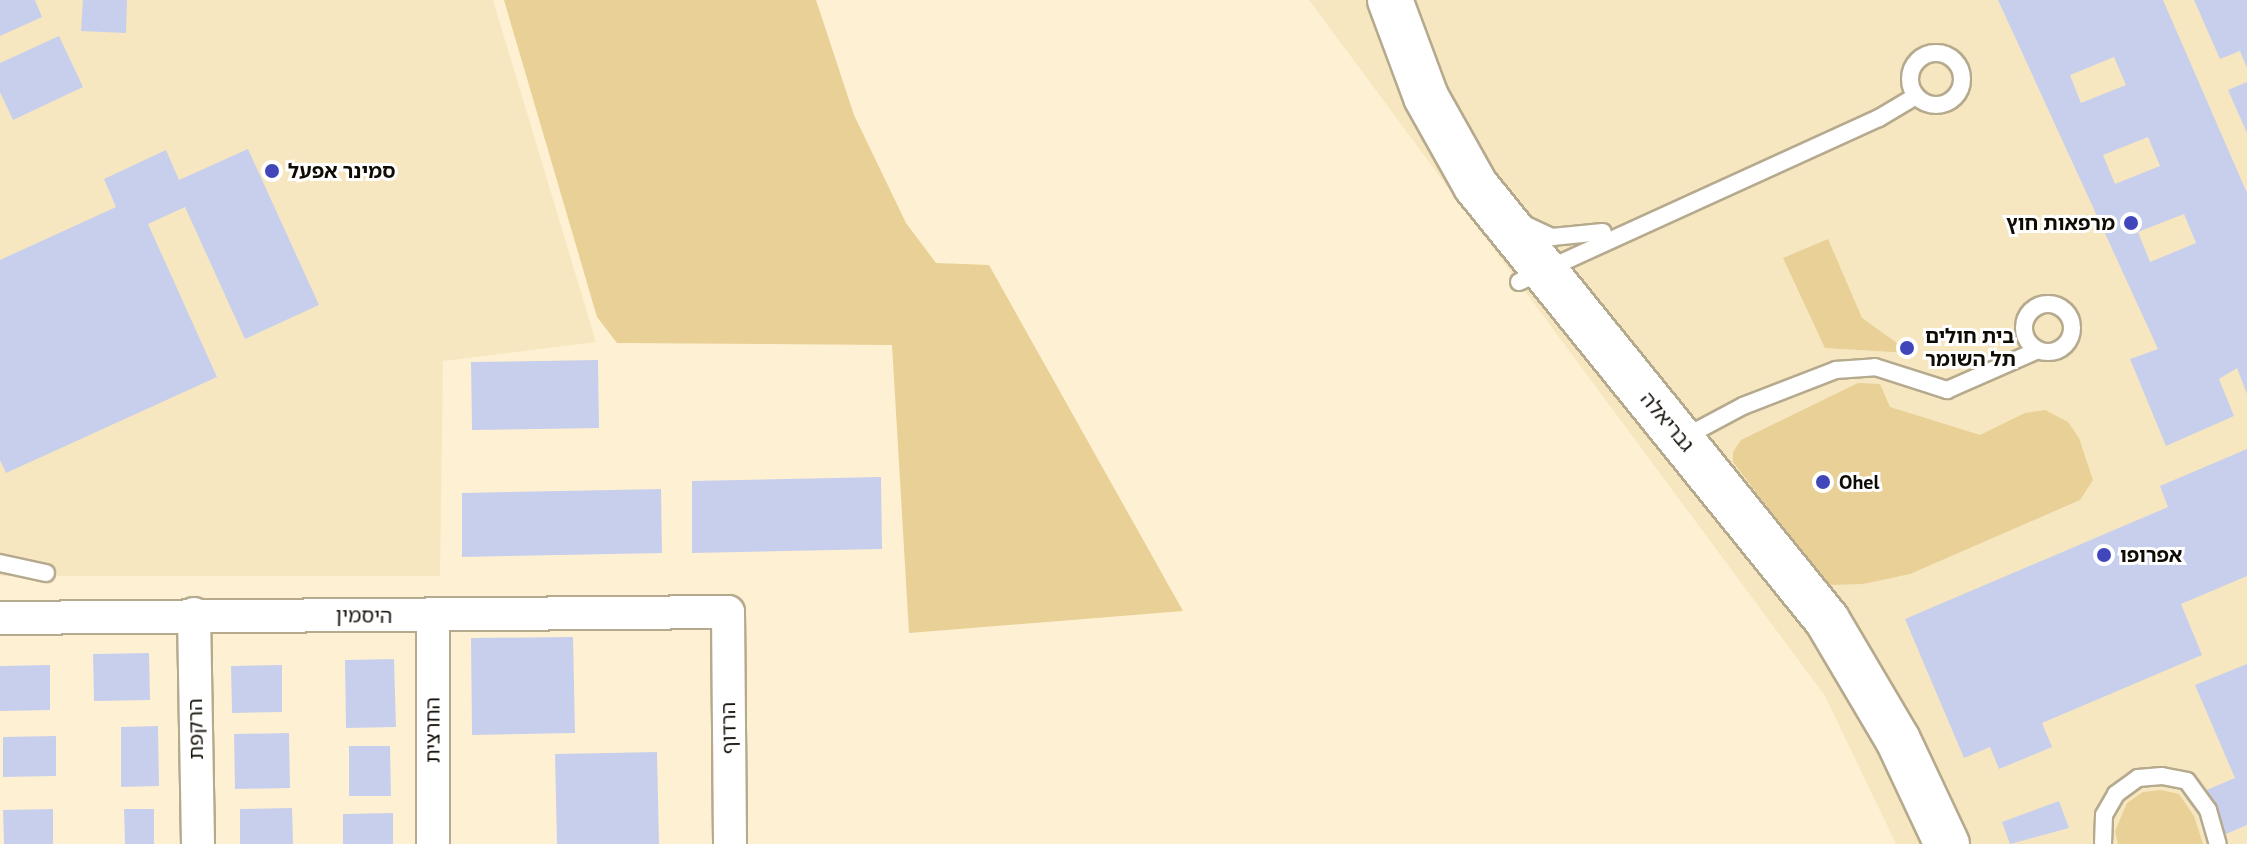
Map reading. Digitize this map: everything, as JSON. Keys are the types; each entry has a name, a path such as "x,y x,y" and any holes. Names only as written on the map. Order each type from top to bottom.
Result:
{"street":[{"name":"גבריאלה","path":"1364,0 1419,139 1456,199 1681,439 1827,620 1898,740 1947,844"},
{"name":"גבריאלה","path":"1390,0 1426,97 1530,276 1807,634 1877,751 1919,844"},
{"name":"היסמין","path":"0,618 194,614 433,617 728,612"},
{"name":"הרדוף","path":"728,612 730,844"},
{"name":"הרקפת","path":"194,614 198,844"},
{"name":"החרצית","path":"433,617 433,844"}],"lane":[{"path":"1530,276 1636,225 1879,118 1916,96"},
{"path":"1476,186 1526,225 1552,237 1574,239 1636,225"},
{"path":"1681,439 1743,406 1836,370 1875,367 1947,390 2038,350"},
{"path":"0,563 46,573"},
{"path":"2103,844 2104,815 2116,794 2138,778 2162,776 2187,781 2208,810 2218,844"}],"shaded area":[{"name":"סמינר אפעל","path":"0,0 493,0 596,342 443,361 440,576 0,576"},
{"path":"504,0 816,0 854,115 906,223 936,263 989,265 1183,611 909,633 892,345 617,343 597,317"},
{"name":"בית חולים תל השומר","path":"1309,0 2247,0 2247,844 1896,844 1825,696"},
{"path":"1828,239 1862,318 1911,353 1825,348 1783,258"},
{"path":"1858,383 1880,384 1890,407 1980,435 2025,413 2045,410 2068,422 2079,438 2093,480 2080,500 1910,574 1863,584 1827,585 1733,462 1733,452 1741,440"},
{"path":"2161,790 2179,794 2194,816 2203,844 2118,844 2115,831 2127,803 2143,792"}],"building":[{"path":"0,0 35,0 42,17 0,36"},
{"path":"83,0 127,0 126,33 81,31"},
{"name":"מרפאות חוץ","path":"1998,0 2163,0 2247,193 2247,394 2237,368 2219,379 2234,416 2166,446 2130,359 2158,349","holes":["2114,57 2126,85 2081,103 2070,75","2148,137 2160,166 2115,184 2103,155","2184,214 2196,243 2150,262 2138,232"]},
{"path":"2194,0 2247,0 2247,68 2240,51 2220,59"},
{"path":"59,36 83,87 13,120 0,92 0,63"},
{"path":"2247,82 2247,133 2228,90"},
{"path":"248,149 319,305 245,339 185,207 148,224 217,377 6,473 0,460 0,260 116,207 104,179 166,150 179,180"},
{"path":"598,360 599,428 472,430 471,362"},
{"path":"2247,449 2247,576 2181,604 2202,655 2042,723 2052,747 1999,769 1990,747 1964,758 1905,619 2168,507 2160,486"},
{"path":"881,477 882,549 692,553 692,481"},
{"path":"661,489 662,553 462,557 462,493"},
{"path":"573,637 575,733 472,735 471,638"},
{"path":"149,653 150,700 94,701 93,654"},
{"path":"394,659 396,727 346,728 345,660"},
{"path":"2247,664 2247,825 2214,839 2195,795 2235,778 2195,685"},
{"path":"50,665 50,710 0,711 0,666"},
{"path":"282,665 282,712 232,713 231,666"},
{"path":"158,726 159,786 121,787 121,727"},
{"path":"289,733 290,788 235,789 234,734"},
{"path":"56,736 56,776 3,777 3,737"},
{"path":"349,746 390,746 391,796 349,796"},
{"path":"657,752 659,844 557,844 555,754"},
{"path":"2059,801 2069,828 2010,844 2002,822"},
{"path":"292,808 293,844 240,844 240,809"},
{"path":"53,809 53,844 4,844 3,810"},
{"path":"124,809 154,809 154,844 125,844"},
{"path":"393,813 393,844 343,844 343,814"}],"place":[{"name":"סמינר אפעל","path":"272,171"},
{"name":"מרפאות חוץ","path":"2131,223"},
{"name":"בית חולים תל השומר","path":"1907,348"},
{"name":"Ohel","path":"1823,482"},
{"name":"אפרופו","path":"2104,555"}]}
